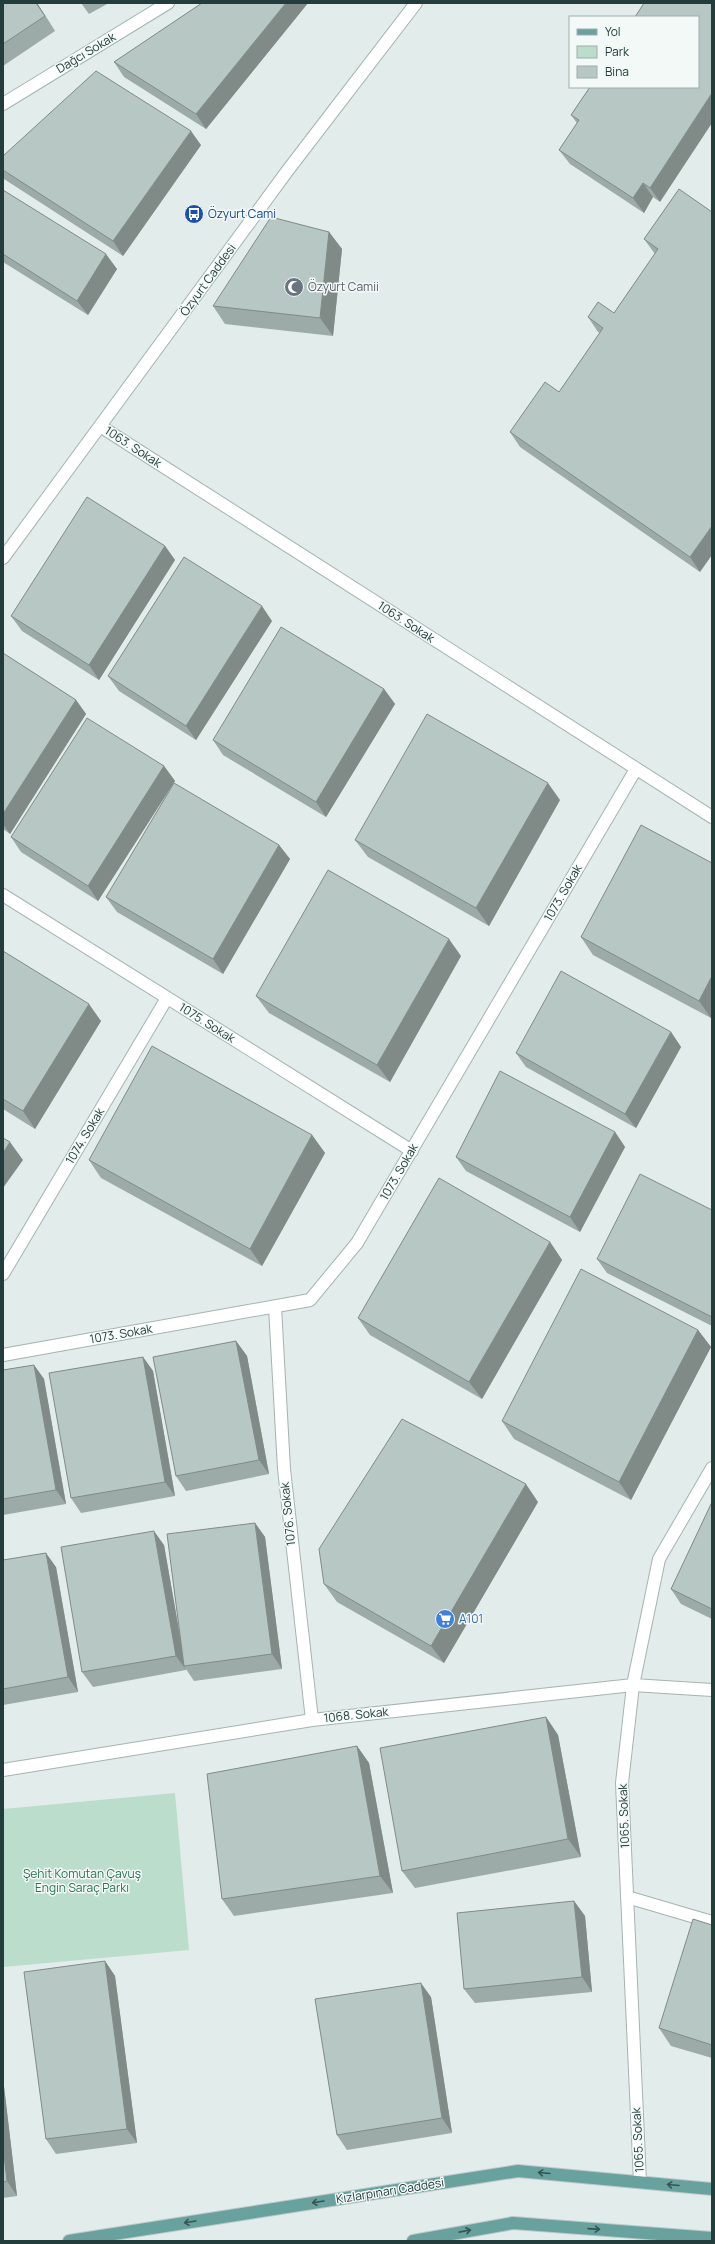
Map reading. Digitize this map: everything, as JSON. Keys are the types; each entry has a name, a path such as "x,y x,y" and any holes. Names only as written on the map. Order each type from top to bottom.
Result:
{"main road":[{"name":"Kızlarpınarı Caddesi","path":"69,2241 518,2171 712,2189"},
{"path":"413,2241 513,2223 650,2237 712,2238"}],"street":[{"name":"Dağcı Sokak","path":"3,104 168,3"},
{"name":"Özyurt Caddesi","path":"3,558 288,170 416,3"},
{"name":"1063. Sokak","path":"100,426 712,817"},
{"name":"1073. Sokak","path":"3,1355 310,1300 357,1243 636,769"},
{"name":"1075. Sokak","path":"3,896 412,1151"},
{"name":"1074. Sokak","path":"3,1274 167,998"},
{"name":"1076. Sokak","path":"275,1306 284,1470 312,1720"},
{"name":"1065. Sokak","path":"640,2182 622,1783 632,1685 659,1559 712,1468"},
{"name":"1068. Sokak","path":"3,1770 312,1720 632,1685 712,1690"},
{"path":"627,1897 712,1922"}],"green space":[{"name":"Şehit Komutan Çavuş Engin Saraç Parkı","path":"175,1793 189,1950 3,1967 3,1809"}],"building":[{"path":"3,3 36,3 45,16 3,44"},
{"path":"202,3 286,3 196,114 114,62"},
{"path":"644,3 712,3 712,93 650,188 643,183 633,198 559,150 579,120 571,115 589,88 699,88 699,16 636,16"},
{"path":"96,71 191,131 113,241 3,170 3,156"},
{"path":"679,189 712,212 712,526 690,557 510,432 545,382 559,392 603,328 588,317 598,302 614,313 658,249 644,239"},
{"path":"3,190 106,254 77,301 3,254"},
{"name":"Özyurt Camii","path":"271,217 329,232 320,318 213,306"},
{"path":"87,497 165,546 89,665 11,616"},
{"path":"184,557 262,606 186,726 108,676"},
{"path":"281,627 384,689 316,802 213,740"},
{"path":"3,653 76,700 3,814"},
{"path":"427,714 548,783 476,908 355,840"},
{"path":"87,718 164,766 88,886 11,837"},
{"path":"174,783 279,845 213,959 106,897"},
{"path":"641,825 712,863 712,976 699,1001 581,937"},
{"path":"328,870 449,939 377,1065 256,996"},
{"path":"3,951 89,1004 23,1111 3,1099"},
{"path":"561,971 671,1032 625,1114 516,1053"},
{"path":"152,1046 312,1135 250,1249 89,1160"},
{"path":"500,1071 615,1132 570,1217 456,1157"},
{"path":"3,1138 10,1142 3,1153"},
{"path":"640,1174 712,1210 712,1317 597,1259"},
{"path":"439,1178 550,1242 469,1382 358,1318"},
{"path":"581,1269 698,1330 619,1482 502,1421"},
{"path":"236,1341 259,1460 176,1476 153,1357"},
{"path":"143,1357 165,1482 71,1498 49,1373"},
{"path":"34,1365 56,1490 3,1499 3,1370"},
{"path":"402,1419 526,1484 431,1646 324,1584 319,1549"},
{"path":"712,1502 712,1609 671,1589"},
{"path":"255,1523 272,1654 184,1666 167,1534"},
{"path":"154,1531 176,1656 82,1672 61,1547"},
{"path":"46,1553 68,1677 3,1689 3,1560"},
{"path":"546,1717 568,1839 402,1871 380,1748"},
{"path":"357,1746 380,1876 222,1899 207,1774"},
{"path":"574,1901 582,1977 464,1989 457,1913"},
{"path":"693,1919 712,1925 712,2045 659,2028"},
{"path":"105,1961 127,2129 46,2139 24,1972"},
{"path":"421,1983 442,2118 337,2135 315,1999"},
{"path":"3,2147 7,2181 3,2182"}],"place":[{"name":"Özyurt Cami","path":"194,214"},
{"name":"Özyurt Camii","path":"294,287"},
{"name":"A101","path":"445,1619"}]}
